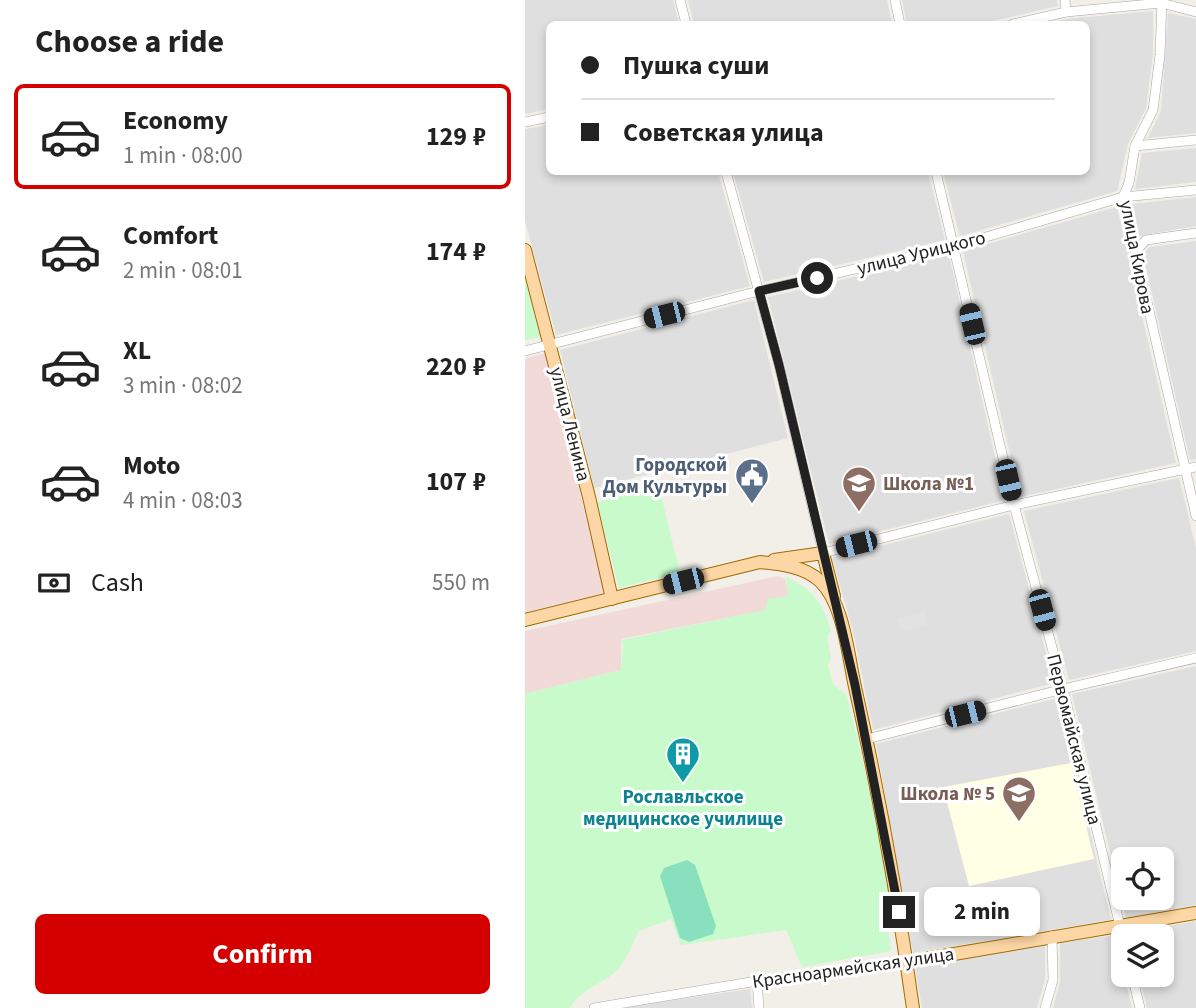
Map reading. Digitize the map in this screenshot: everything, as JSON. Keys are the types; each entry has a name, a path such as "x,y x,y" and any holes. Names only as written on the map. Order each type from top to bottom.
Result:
{"main road":[{"name":"улица Ленина","path":"525,250 551,344 612,599"},
{"path":"525,620 760,562 823,553 867,739 891,861 913,1008"},
{"path":"760,562 802,570 820,581 836,606"},
{"name":"Красноармейская улица","path":"1155,924 1196,913"},
{"name":"Красноармейская улица","path":"907,962 1052,936 1111,933"}],"street":[{"path":"680,0 686,21"},
{"path":"895,0 899,21"},
{"path":"1065,0 1066,12"},
{"path":"1026,21 1066,12 1162,2 1196,12"},
{"name":"улица Кирова","path":"1162,2 1160,55 1153,110 1135,146 1129,183 1122,197 1196,516"},
{"path":"525,122 546,118"},
{"path":"1135,146 1196,140"},
{"path":"727,175 779,365 823,553 1014,505 1196,467"},
{"name":"Первомайская улица","path":"937,175 1014,505 1063,689 1120,924"},
{"name":"улица Урицкого","path":"525,351 759,291 954,246 1122,197 1196,190"},
{"path":"1135,252 1146,240 1196,233"},
{"path":"867,739 1196,658"},
{"path":"1045,1008 1053,980 1052,936"},
{"name":"Красноармейская улица","path":"594,1008 757,981 907,962"},
{"path":"757,981 759,1008"},
{"path":"1135,987 1140,1008"}],"shaded area":[{"path":"525,0 673,0 678,21 546,21 546,110 525,114"},
{"path":"688,0 887,0 891,21 693,21"},
{"path":"902,0 1057,0 1058,6 993,21 906,21"},
{"path":"1153,11 1153,54 1146,108 1128,144 1117,191 960,236 944,175 1090,175 1090,21 1059,21"},
{"path":"1168,13 1196,19 1196,133 1148,138 1161,111"},
{"path":"546,126 546,175 719,175 750,286 556,335 525,221 525,129"},
{"path":"1196,148 1196,182 1135,189 1142,153"},
{"path":"734,175 929,175 945,240 764,282"},
{"path":"1196,197 1196,226 1139,236 1132,204"},
{"path":"1117,207 1176,463 1020,497 963,251"},
{"path":"1196,241 1196,459 1190,460 1143,254 1150,247"},
{"path":"949,255 1005,500 829,544 768,297"},
{"path":"754,300 788,438 594,488 560,350"},
{"path":"545,353 605,593 525,612 525,359"},
{"path":"1179,478 1196,548 1196,651 1069,680 1024,511"},
{"path":"1009,514 1054,683 873,730 853,631 832,558"},
{"path":"778,576 785,579 789,596 766,610 621,639 621,670 525,694 525,631"},
{"path":"925,612 928,625 901,631 898,618"},
{"path":"1196,666 1196,905 1174,909 1174,847 1111,847 1111,856 1072,694"},
{"path":"1058,698 1111,920 913,953 876,744"},
{"name":"Школа № 5","path":"1071,763 1094,859 969,886 943,787"},
{"path":"1124,910 1169,910 1126,918"},
{"path":"1196,921 1196,1008 1147,1008 1142,987 1174,987 1174,925"},
{"path":"1111,936 1111,987 1127,987 1132,1008 1053,1008 1060,982 1060,943"},
{"path":"1045,945 1045,979 1037,1008 922,1008 915,968"},
{"path":"750,989 752,1008 621,1008"}],"green space":[{"path":"525,277 540,337 525,340"},
{"path":"659,487 680,573 619,588 597,502"},
{"path":"786,577 803,586 816,598 831,631 827,637 831,659 828,665 833,684 847,696 894,909 887,919 891,951 802,967 786,930 681,945 671,919 639,931 618,970 584,992 570,1008 525,1008 525,694 621,670 621,640 765,610 768,599 788,596"},
{"path":"687,860 695,865 716,926 713,934 689,942 680,938 660,876 664,868"}],"place":[{"name":"Городской Дом Культуры","path":"752,505"},
{"name":"Школа №1","path":"859,513"},
{"name":"Рославльское медицинское училище","path":"683,784"},
{"name":"Школа № 5","path":"1019,823"}],"route":[{"path":"817,278 759,291 855,685 899,912"}]}
